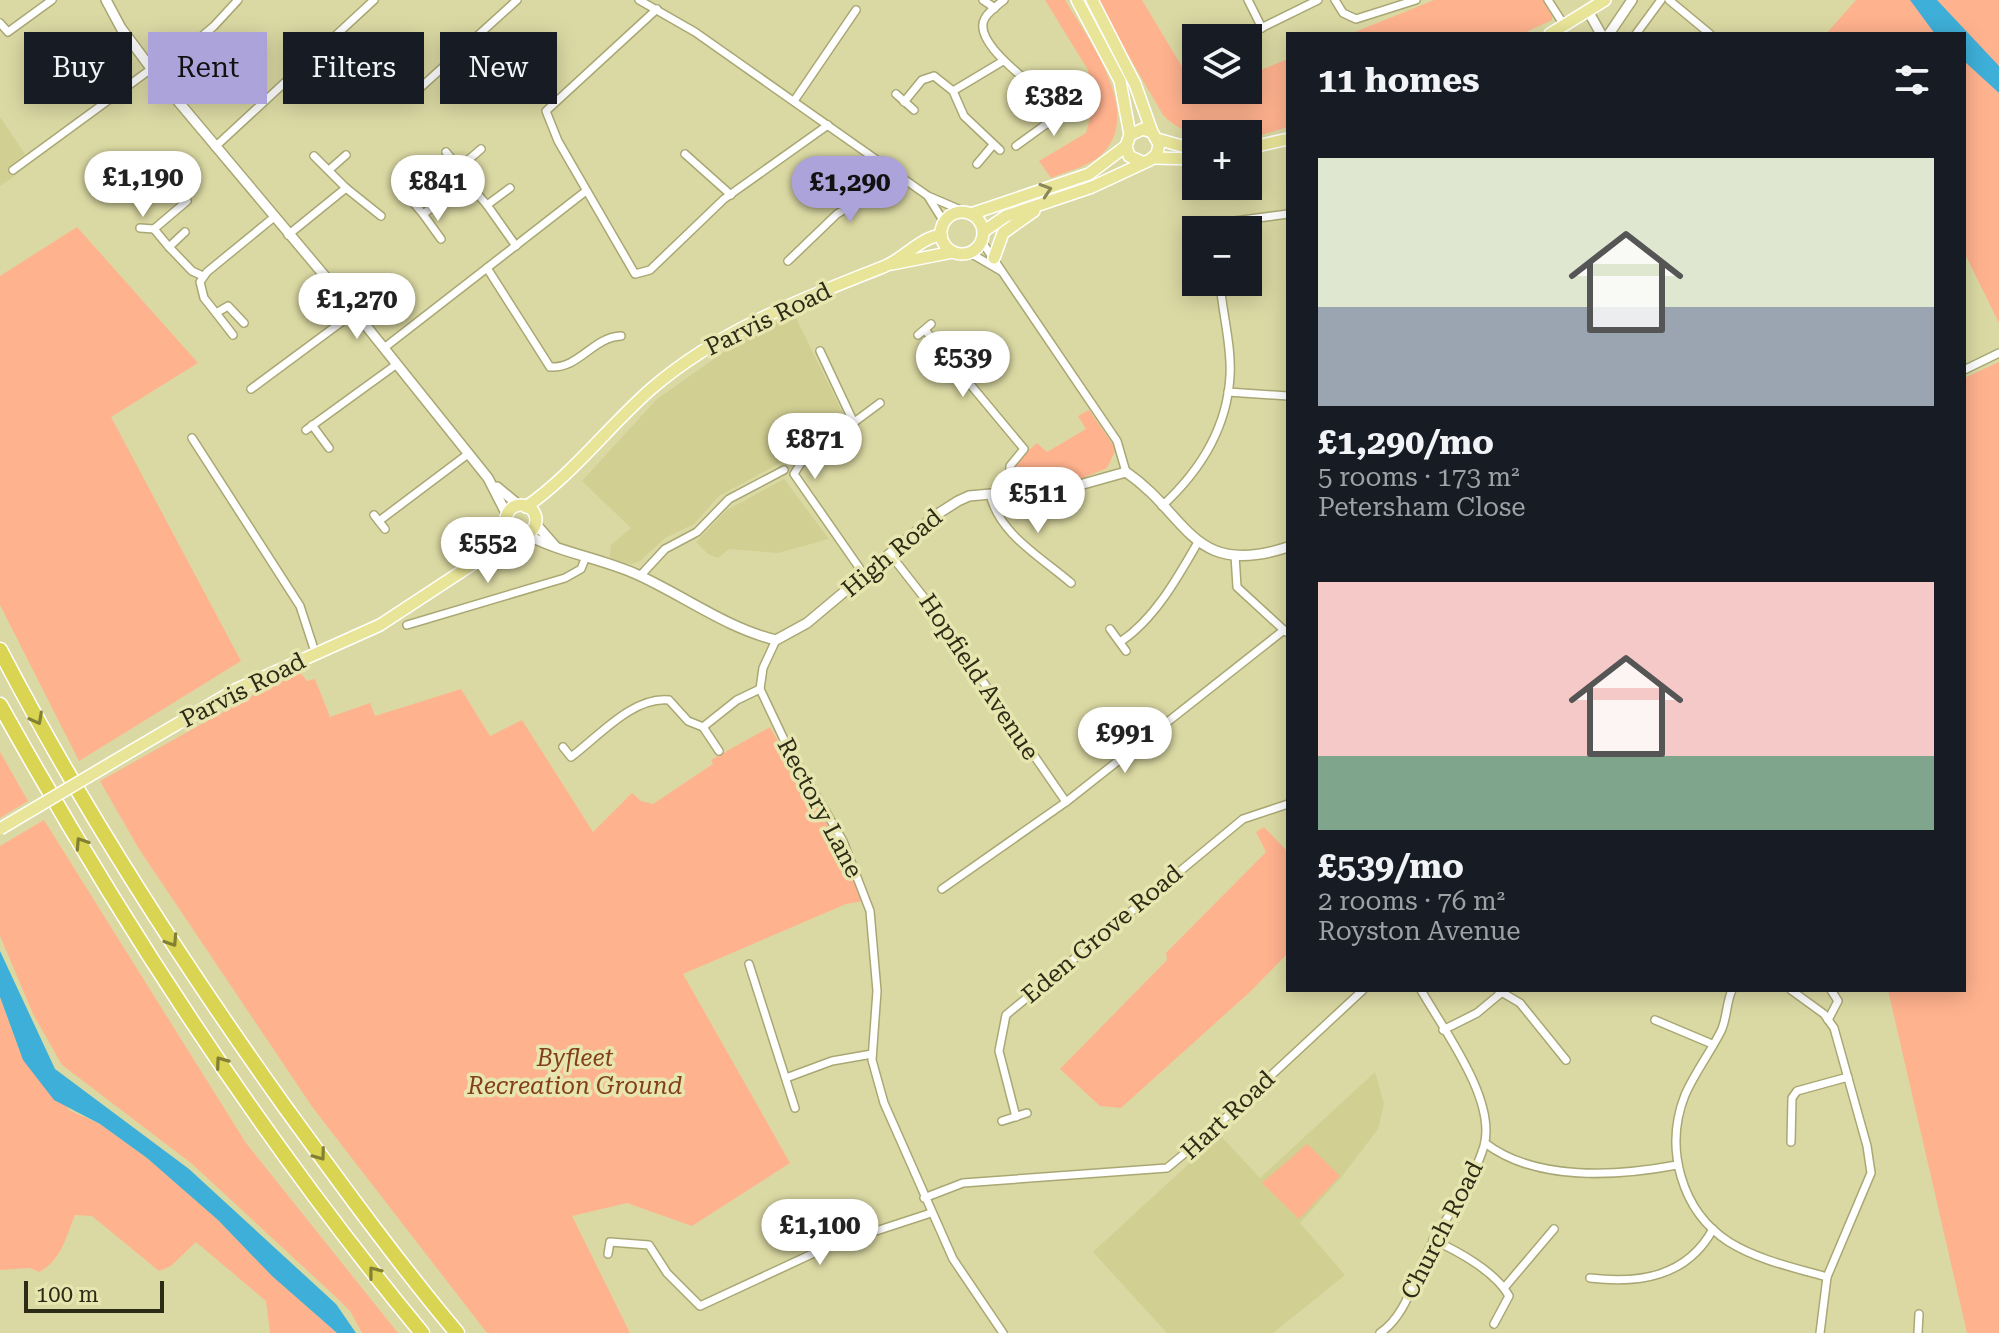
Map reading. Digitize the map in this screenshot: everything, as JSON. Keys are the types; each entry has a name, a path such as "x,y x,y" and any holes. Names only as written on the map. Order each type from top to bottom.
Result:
{"highway":[{"path":"0,650 89,809 216,1009 354,1203 457,1333"},
{"path":"0,705 52,798 193,1023 331,1216 422,1333"}],"main road":[{"path":"1077,0 1120,81 1133,159 1182,159"},
{"path":"1092,0 1132,77 1155,136 1159,149 1148,160 1111,179 1042,207 1006,216 983,236 970,253 953,252 942,229 956,212 967,212 1089,174 1106,165 1138,130 1155,136 1182,145"},
{"path":"1553,32 1605,0"},
{"path":"1262,145 1286,139"},
{"path":"994,258 1003,233 1042,207"},
{"path":"967,212 983,236"},
{"name":"Parvis Road","path":"892,264 942,229"},
{"name":"Parvis Road","path":"0,829 235,690 380,625 487,553 521,534 529,513 621,416 694,356 765,316 892,264 953,252"},
{"name":"Parvis Road","path":"487,553 507,520 529,513"},
{"path":"507,520 521,534"}],"street":[{"path":"0,23 8,32 52,0"},
{"path":"106,0 121,28 148,65"},
{"path":"206,32 238,0"},
{"path":"339,32 374,0"},
{"path":"424,87 517,0"},
{"path":"639,0 794,101 928,196 967,212"},
{"path":"983,0 995,8"},
{"path":"1004,0 985,18 983,25 1003,61 1036,89 1056,120"},
{"path":"1248,0 1260,24"},
{"path":"1262,28 1318,0"},
{"path":"1335,0 1343,13 1356,19 1416,0"},
{"path":"1548,0 1564,25"},
{"path":"1610,32 1632,0"},
{"path":"1637,32 1661,0"},
{"path":"1669,0 1708,32"},
{"path":"657,9 546,111 552,129 629,267 641,275 731,195 828,125"},
{"path":"794,101 856,10"},
{"path":"1588,11 1600,32"},
{"path":"953,91 1003,61"},
{"path":"904,102 929,75 953,91 964,116 996,147 977,164"},
{"path":"13,170 148,76"},
{"path":"215,147 283,84"},
{"path":"896,94 914,110"},
{"path":"179,104 355,312 491,482 529,513 557,548"},
{"path":"1016,146 1056,120 1080,109"},
{"path":"459,168 481,149"},
{"path":"446,152 516,246"},
{"path":"685,154 731,195"},
{"path":"329,170 346,155"},
{"path":"314,156 346,188 381,216"},
{"path":"788,261 837,214 885,186 895,174"},
{"path":"423,214 468,183"},
{"path":"288,235 346,188"},
{"path":"487,205 510,188"},
{"path":"384,348 586,191"},
{"path":"928,196 942,229"},
{"path":"140,228 154,229 187,201"},
{"path":"412,201 441,239"},
{"path":"1262,219 1286,214"},
{"path":"233,335 204,298 200,282 203,276 273,218"},
{"path":"154,229 192,271 203,276"},
{"path":"169,247 185,232"},
{"path":"983,236 1003,272 1117,441 1126,472 1146,487 1198,542 1235,555 1286,547"},
{"path":"970,253 1003,272"},
{"path":"487,268 550,367 560,368 576,361 602,342 621,336"},
{"path":"1162,506 1184,486 1206,455 1216,434 1228,392 1230,373 1222,296"},
{"path":"216,313 228,306 244,323"},
{"path":"251,389 355,312"},
{"path":"925,330 1024,449 1010,466 1009,493"},
{"path":"820,351 854,423"},
{"path":"1966,369 1999,353"},
{"path":"329,448 309,427 397,364"},
{"path":"253,375 259,384"},
{"path":"1228,392 1286,396"},
{"path":"865,576 794,474 802,461 880,403"},
{"path":"192,438 300,606 315,652"},
{"path":"385,529 377,518 468,454"},
{"path":"640,576 665,549 697,532 729,499 784,470"},
{"name":"High Road","path":"776,640 807,623 958,501 990,494 1099,482 1126,472"},
{"path":"491,482 507,520"},
{"path":"990,494 993,508 1005,528 1071,583"},
{"path":"521,534 640,576 692,605 776,640 763,668 760,689 737,700 703,727"},
{"path":"1120,642 1134,633 1157,605 1198,542"},
{"name":"Hopfield Avenue","path":"890,554 933,609 1066,802"},
{"path":"942,889 1066,802 1286,632 1237,587 1235,555"},
{"path":"407,625 565,578 581,569 585,559"},
{"path":"1059,573 1066,565"},
{"path":"1110,629 1126,651"},
{"name":"Rectory Lane","path":"760,689 788,748 843,841 862,883 877,964 872,1054 884,1103 953,1259 1003,1333"},
{"path":"563,747 571,757 638,705 660,699 669,700 688,721 703,727 719,751"},
{"name":"Eden Grove Road","path":"1016,1117 999,1051 1006,1015 1243,819 1286,805"},
{"path":"749,964 795,1108"},
{"name":"Hart Road","path":"924,1198 963,1183 1167,1168 1361,992"},
{"name":"Church Road","path":"1380,1333 1397,1318 1433,1240 1485,1143 1486,1126 1480,1098 1422,992"},
{"path":"1443,1030 1477,1013 1500,992 1520,1003 1566,1060"},
{"path":"1732,992 1722,1030 1694,1076 1677,1128 1677,1165 1683,1184 1713,1229 1755,1255 1827,1277"},
{"path":"1794,992 1828,1020 1848,1077 1871,1173 1827,1277 1820,1333"},
{"path":"1828,1020 1838,1001 1832,992"},
{"path":"1655,1020 1712,1044"},
{"path":"1554,1045 1563,1038"},
{"path":"786,1078 832,1061 872,1054"},
{"path":"1791,1142 1792,1098 1797,1091 1848,1077"},
{"path":"1002,1121 1027,1113"},
{"path":"1791,1132 1802,1132"},
{"path":"1485,1143 1495,1151 1529,1163 1565,1170 1608,1173 1677,1165"},
{"path":"608,1254 610,1239 649,1245 667,1273 700,1306 827,1247 931,1213"},
{"path":"1504,1288 1554,1229"},
{"path":"1590,1278 1627,1283 1645,1280 1681,1264 1713,1229"},
{"path":"1433,1240 1465,1258 1504,1288 1509,1296 1494,1324"},
{"path":"1918,1333 1919,1314"}],"shaded area":[{"path":"0,117 25,154 12,164 16,175 0,186"},
{"path":"793,312 845,418 800,452 719,496 694,524 665,538 640,561 631,564 610,558 611,545 631,528 582,481 657,399 741,340"},
{"path":"784,479 829,539 778,553 729,549 718,558 708,554 696,542 727,510"},
{"path":"1375,1072 1384,1104 1378,1129 1343,1175 1300,1223 1345,1275 1273,1333 1167,1333 1093,1252 1220,1135 1260,1178"}],"green space":[{"path":"1045,0 1065,0 1086,34 1108,76 1115,97 1117,118 1114,137 1102,154 1085,165 1051,178 1039,161 1086,133 1094,102 1088,70"},
{"path":"1096,0 1142,0 1182,67 1182,104 1262,104 1262,69 1286,60 1286,128 1262,135 1262,120 1182,120 1182,129 1163,115"},
{"path":"1434,0 1544,0 1552,10 1552,20 1526,32 1355,32"},
{"path":"1856,0 1999,0 1999,323 1966,256 1966,32 1828,32"},
{"path":"77,227 198,363 111,417 241,661 79,761 0,605 0,276"},
{"path":"1999,362 1999,1333 1967,1333 1888,992 1966,992 1966,377"},
{"path":"1089,410 1116,449 1107,468 1083,478 1015,481 1014,470 1028,450 1037,443 1047,452 1086,429 1078,416"},
{"name":"Byfleet Recreation Ground","path":"298,670 307,681 315,679 330,717 370,703 375,716 461,689 490,736 522,720 593,832 632,793 641,801 653,804 713,764 711,760 770,727 846,857 863,901 846,904 683,974 790,1163 692,1226 627,1203 572,1216 630,1333 487,1333 313,1108 139,849 100,781"},
{"path":"0,752 28,801 0,818"},
{"path":"44,820 246,1143 398,1333 362,1333 350,1311 337,1298 191,1163 62,1065 33,1014 0,936 0,846"},
{"path":"1264,827 1286,850 1286,955 1251,991 1121,1108 1100,1106 1060,1069 1167,960 1166,953 1266,852 1256,832"},
{"path":"0,998 23,1060 40,1081 71,1111 100,1124 147,1158 218,1220 272,1276 337,1333 270,1333 266,1301 196,1242 171,1266 159,1271 92,1216 75,1215 58,1255 39,1272 30,1268 0,1270"},
{"path":"1307,1144 1340,1176 1299,1219 1262,1183"}],"water":[{"path":"1910,0 1937,0 1999,66 1999,93 1966,63 1966,32 1934,32"},
{"path":"0,951 55,1069 189,1169 336,1304 356,1333 337,1333 272,1276 218,1220 147,1158 100,1124 54,1100 23,1060 0,997"}]}
